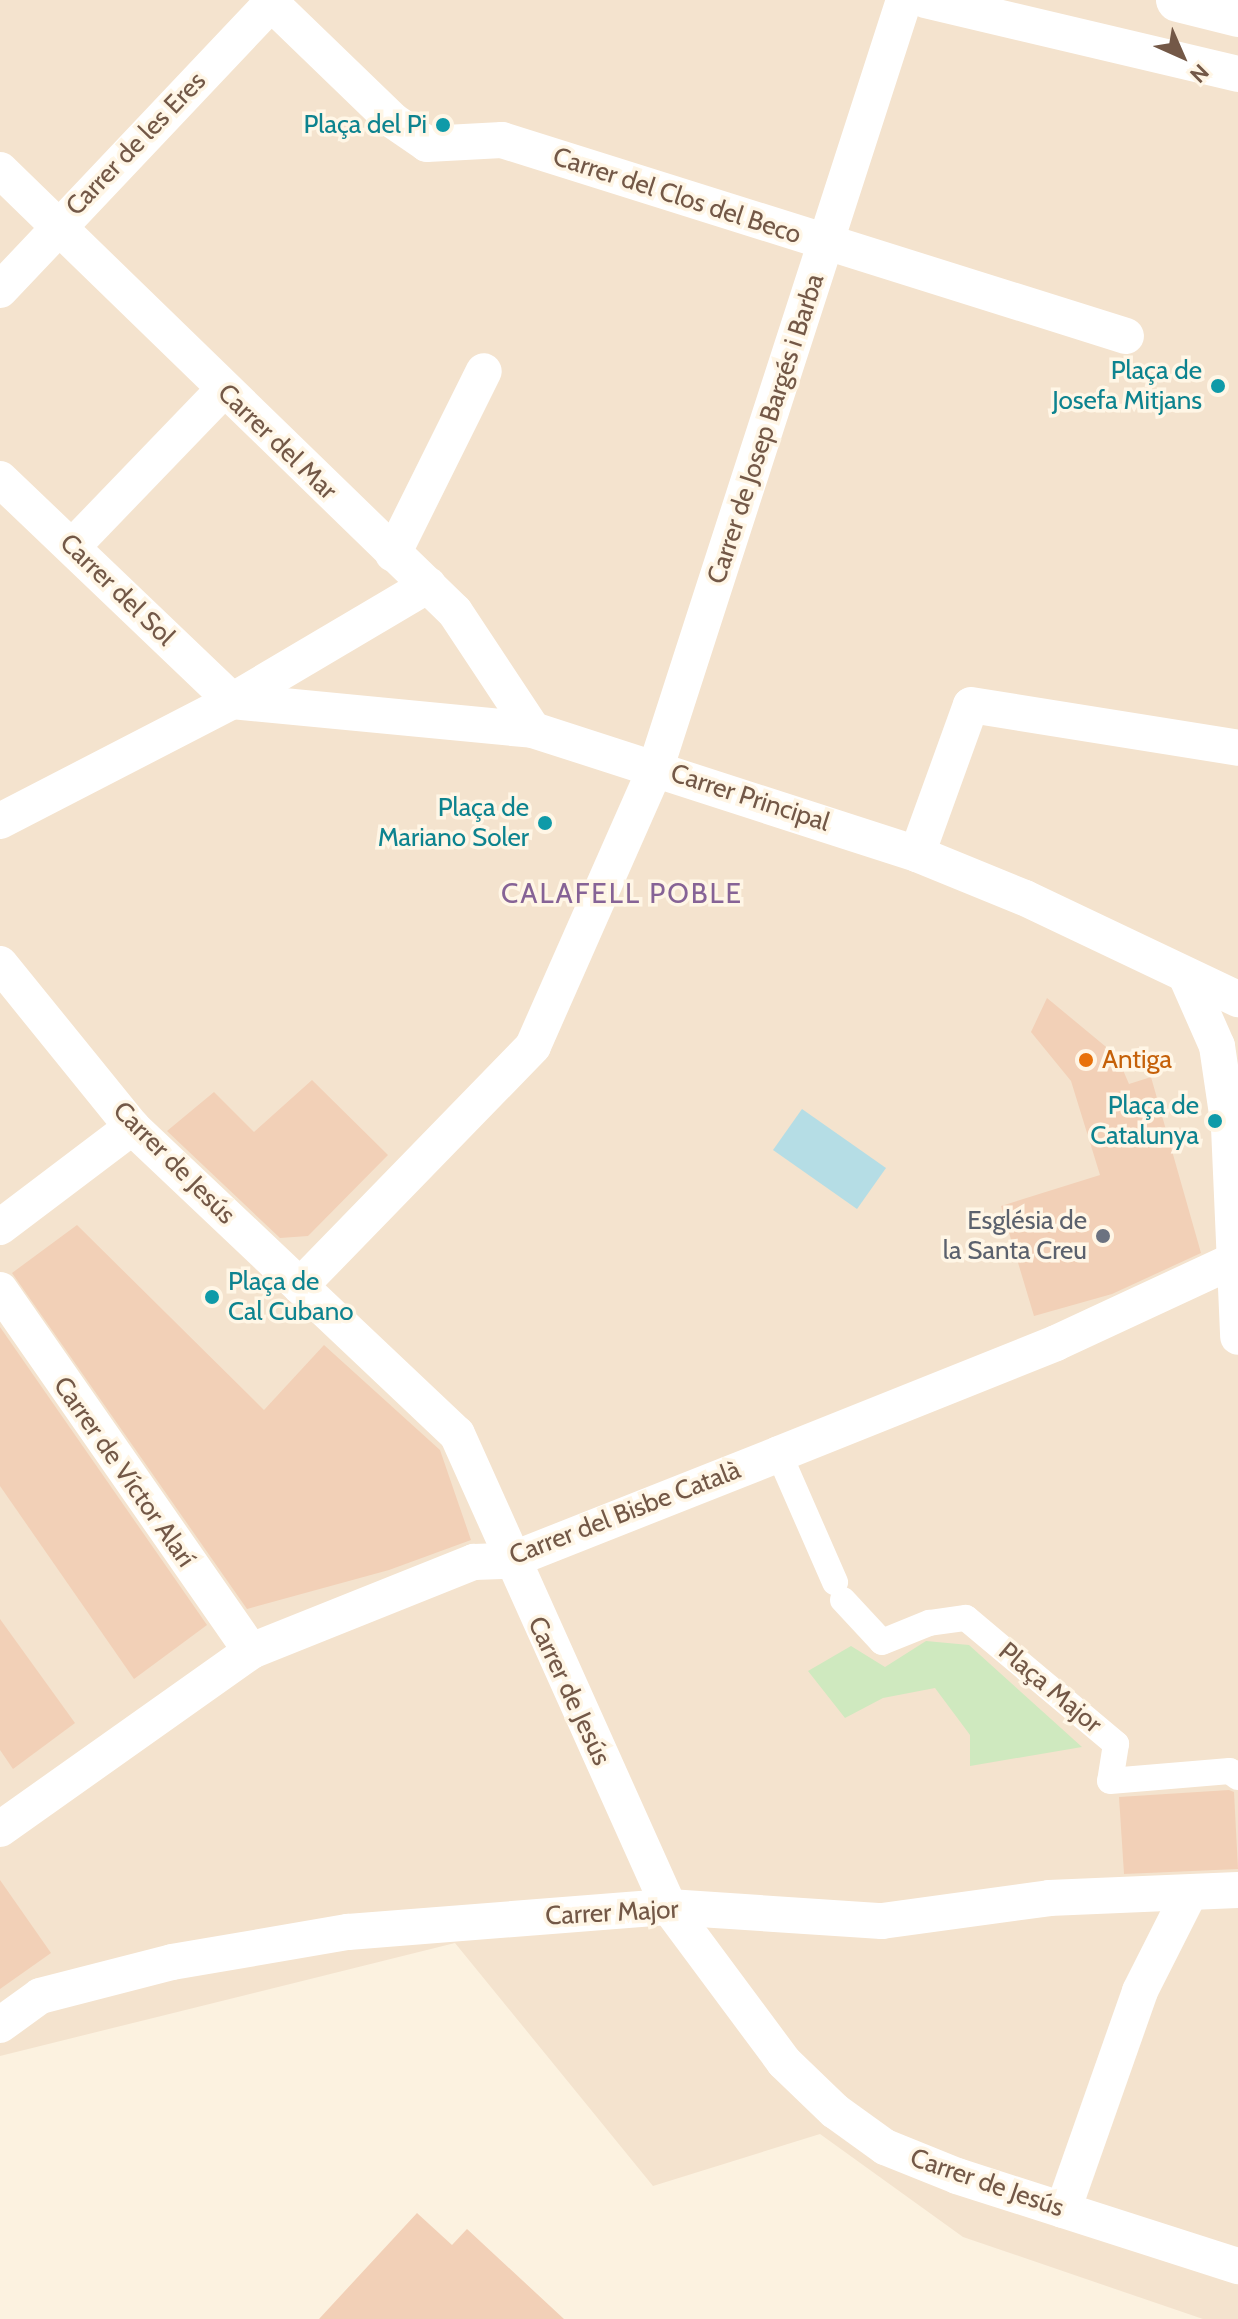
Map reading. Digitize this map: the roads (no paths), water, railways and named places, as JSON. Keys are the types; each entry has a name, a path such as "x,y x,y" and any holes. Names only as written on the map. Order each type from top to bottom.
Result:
{"street":[{"name":"Carrer de Josep Bargés i Barba","path":"300,1286 533,1046 656,767 904,0"},
{"path":"925,0 1238,74"},
{"path":"1178,0 1238,15"},
{"name":"Carrer del Clos del Beco","path":"273,1 392,120 427,144 502,140 1126,336"},
{"name":"Carrer de les Eres","path":"0,290 57,225 273,1"},
{"name":"Carrer del Mar","path":"0,170 223,390 455,612 533,730"},
{"path":"393,554 484,371"},
{"path":"72,547 223,390"},
{"name":"Carrer del Sol","path":"0,479 232,701"},
{"path":"0,821 232,701 428,585"},
{"name":"Carrer Principal","path":"232,701 533,730 656,767 917,854 1142,951 1187,978 1238,999"},
{"path":"917,854 971,705 1238,748"},
{"name":"Carrer de Jesús","path":"0,964 132,1127 457,1434 509,1561 669,1907 784,2062 835,2111 885,2147 1063,2210 1238,2266"},
{"path":"1187,978 1217,1046 1229,1127 1238,1337"},
{"path":"0,1227 132,1127"},
{"name":"Carrer del Bisbe Català","path":"2,1822 251,1651 474,1562 509,1561 779,1454 1056,1343 1233,1261"},
{"name":"Carrer de Víctor Alarí","path":"0,1290 251,1651"},
{"name":"Plaça Major","path":"779,1454 839,1591 882,1642 929,1623 966,1618 1116,1744 1110,1781 1230,1771 1238,1777"},
{"name":"Carrer Major","path":"0,2025 40,1996 172,1962 348,1932 669,1907 882,1921 1049,1898 1188,1896 1238,1890"},
{"path":"1063,2210 1140,1991 1188,1896"}],"water":[{"path":"802,1109 886,1168 857,1209 773,1150"}],"place":[{"name":"Plaça del Pi","path":"443,125"},
{"name":"Plaça de Josefa Mitjans","path":"1218,386"},
{"name":"Plaça de Mariano Soler","path":"545,823"},
{"name":"Antiga","path":"1086,1060"},
{"name":"Plaça de Catalunya","path":"1215,1121"},
{"name":"Església de la Santa Creu","path":"1103,1236"},
{"name":"Plaça de Cal Cubano","path":"212,1297"}],"district":[{"name":"CALAFELL POBLE","path":"622,893"}]}
